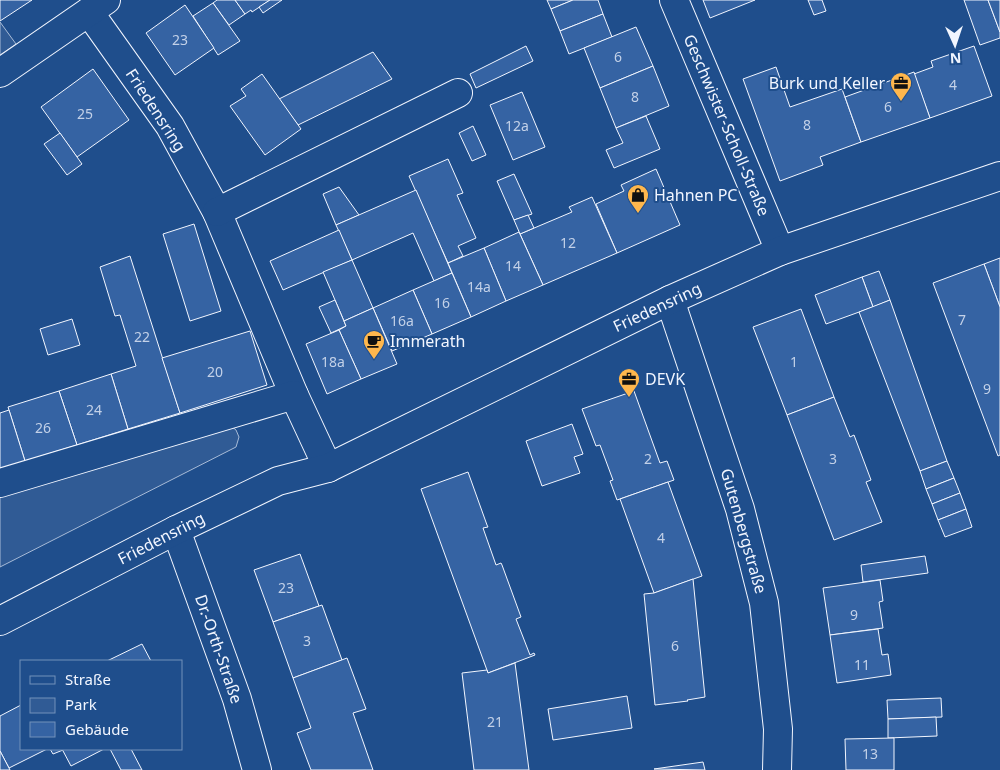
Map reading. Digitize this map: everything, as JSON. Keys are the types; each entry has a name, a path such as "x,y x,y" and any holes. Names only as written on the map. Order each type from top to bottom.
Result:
{"street":[{"name":"Geschwister-Scholl-Straße","path":"674,0 780,251"},
{"name":"Friedensring","path":"98,6 170,126 217,212 294,396 328,468"},
{"path":"0,74 98,6"},
{"path":"217,212 458,93"},
{"name":"Friedensring","path":"0,621 176,530 278,481 328,468 670,300 780,251 1000,176"},
{"name":"Gutenbergstraße","path":"670,300 740,509 764,603 778,729 777,770"},
{"path":"0,483 294,396"},
{"name":"Dr.-Orth-Straße","path":"176,530 237,699 257,770"}],"green space":[{"path":"0,22 16,44 0,55"},
{"path":"231,426 236,430 239,437 236,447 0,567 0,495"}],"building":[{"path":"0,0 32,0 0,21"},
{"path":"217,0 235,0 245,14 229,25 213,3"},
{"path":"235,0 270,0 252,12 251,10 245,14"},
{"path":"270,0 282,0 263,13 259,7"},
{"path":"547,0 573,0 551,9"},
{"path":"573,0 598,0 603,14 560,31 551,9"},
{"path":"703,0 755,0 710,18"},
{"path":"808,0 822,0 826,11 814,15"},
{"path":"964,0 988,0 1000,32 1000,38 980,45"},
{"path":"988,0 1000,0 1000,32"},
{"path":"213,3 240,41 218,55 193,16"},
{"path":"185,5 214,48 175,75 146,33"},
{"path":"603,14 612,37 569,54 560,31"},
{"path":"636,27 653,66 600,88 584,48"},
{"path":"526,46 533,61 476,88 470,74"},
{"path":"974,46 992,96 930,118 914,74 933,67 931,61"},
{"path":"373,52 392,79 298,125 279,99"},
{"path":"653,66 669,106 616,128 600,88"},
{"path":"776,67 790,107 842,89 861,142 820,157 823,165 780,181 743,79"},
{"path":"93,69 129,120 77,157 41,107"},
{"path":"914,72 930,118 861,142 845,97"},
{"path":"262,74 301,129 265,155 230,106 246,96 241,89"},
{"path":"522,92 545,147 513,160 490,105"},
{"path":"646,116 660,149 614,168 606,150 623,143 616,128"},
{"path":"473,126 486,155 472,161 459,133"},
{"path":"60,133 82,164 67,175 44,144"},
{"path":"448,159 463,193 457,195 476,238 458,246 463,256 448,263 409,176"},
{"name":"Hahnen PC","path":"656,169 680,225 617,253 596,204 624,191 621,185"},
{"path":"514,174 532,214 514,220 497,181"},
{"path":"339,187 359,215 336,225 323,194"},
{"path":"416,190 452,273 434,281 413,233 352,260 336,225"},
{"path":"592,197 617,253 543,285 520,234 572,212 569,207"},
{"path":"528,215 534,228 520,234 514,220"},
{"path":"194,224 221,311 190,321 163,234"},
{"path":"339,230 352,260 283,290 270,261"},
{"path":"519,232 543,285 506,301 484,248"},
{"path":"484,248 506,301 471,317 448,263"},
{"path":"130,256 180,413 128,429 111,374 136,366 120,315 115,316 100,267"},
{"path":"1000,258 1000,307 984,264"},
{"path":"352,260 373,308 344,321 323,272"},
{"path":"984,264 1000,307 1000,455 998,456 933,283"},
{"path":"879,271 890,300 873,307 862,277"},
{"path":"452,273 471,317 432,334 413,290"},
{"path":"862,277 873,307 826,324 815,295"},
{"path":"413,290 432,334 392,351 373,308"},
{"path":"335,300 346,326 331,333 319,307"},
{"path":"890,300 947,461 920,471 859,312"},
{"path":"373,308 397,364 361,379 339,330 346,326 344,321"},
{"path":"801,309 834,397 787,415 753,327"},
{"path":"72,319 80,345 48,355 40,329"},
{"path":"339,330 361,379 327,394 306,344"},
{"path":"250,331 267,385 180,413 162,358"},
{"path":"111,374 128,429 77,445 59,391"},
{"path":"59,391 77,445 25,461 8,407"},
{"path":"634,391 660,463 667,461 674,480 617,500 610,481 613,480 600,445 596,446 582,409"},
{"path":"834,397 850,437 854,435 871,480 866,482 882,522 834,540 787,415"},
{"path":"9,410 25,461 0,469 0,413"},
{"path":"572,424 583,454 574,457 580,473 542,486 526,441"},
{"path":"947,461 954,478 926,489 920,471"},
{"path":"468,472 488,527 483,528 496,565 501,563 502,565 521,617 516,619 530,655 534,653 535,655 488,673 421,489"},
{"path":"954,478 960,493 932,504 926,489"},
{"path":"668,482 702,576 654,593 620,499"},
{"path":"960,493 966,509 938,520 932,504"},
{"path":"966,509 972,527 945,537 938,520"},
{"path":"300,554 319,606 273,622 254,570"},
{"path":"925,556 928,573 863,582 861,565"},
{"path":"693,579 705,697 655,705 644,594 654,593"},
{"path":"880,580 883,601 879,602 883,628 830,635 823,588"},
{"path":"322,605 342,660 293,678 273,622"},
{"path":"878,629 882,655 888,654 891,675 837,683 830,635"},
{"path":"142,644 150,660 109,660"},
{"path":"347,658 366,709 353,713 373,770 311,770 297,733 311,728 293,678"},
{"path":"515,663 529,770 474,770 462,673 487,670 488,673"},
{"path":"627,696 632,728 553,740 548,709"},
{"path":"941,698 942,717 888,719 887,700"},
{"path":"20,706 20,750 45,750 9,768 0,751 0,716"},
{"path":"936,717 937,736 888,738 888,719"},
{"path":"894,738 894,770 846,770 845,739"},
{"path":"51,750 63,750 53,754"},
{"path":"63,750 102,750 71,766"},
{"path":"111,750 132,750 142,770 121,770"},
{"path":"0,751 9,768 10,770 0,770"},
{"path":"703,762 705,770 654,769"}],"place":[{"name":"Burk und Keller","path":"901,102"},
{"name":"Hahnen PC","path":"638,214"},
{"name":"Immerath","path":"374,360"},
{"name":"DEVK","path":"629,398"}]}
